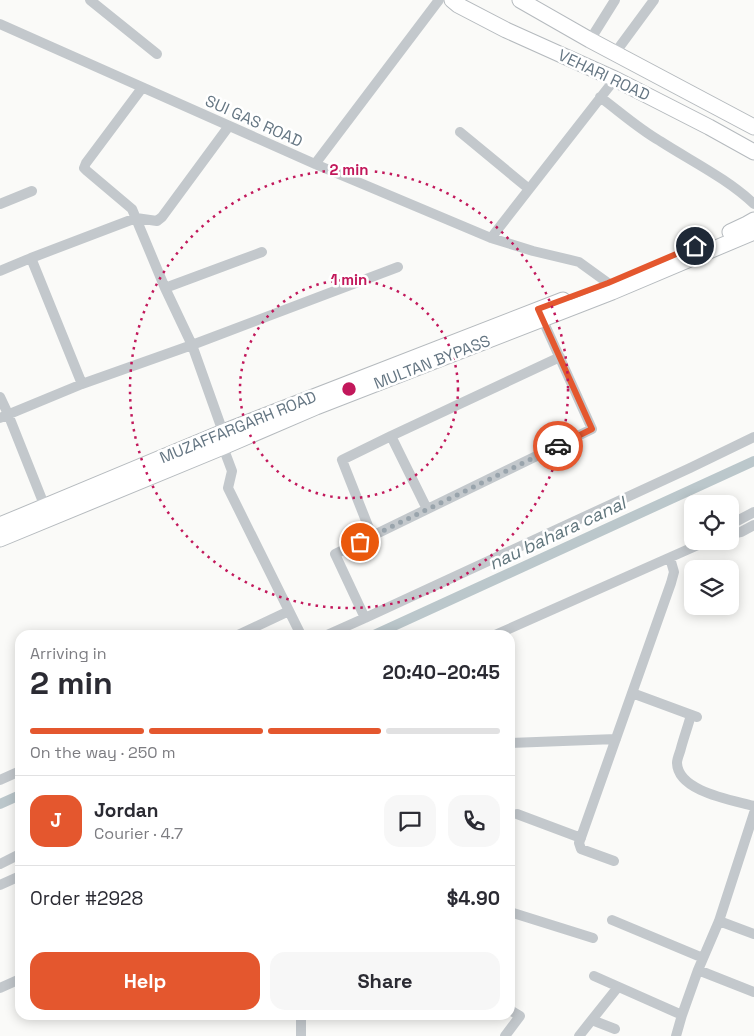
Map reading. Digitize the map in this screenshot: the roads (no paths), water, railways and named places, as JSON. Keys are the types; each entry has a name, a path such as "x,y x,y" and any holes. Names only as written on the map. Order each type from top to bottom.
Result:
{"main road":[{"name":"VEHARI ROAD","path":"452,0 506,30 615,79 754,152"},
{"name":"VEHARI ROAD","path":"524,1 590,40 754,126"},
{"path":"540,314 754,220"},
{"name":"MULTAN BYPASS","path":"0,538 223,440 316,407 540,314 612,292 754,232"},
{"name":"MUZAFFARGARH ROAD","path":"0,525 223,440"}],"street":[{"path":"90,0 158,54"},
{"path":"315,164 439,0"},
{"path":"590,40 615,0"},
{"path":"615,53 654,0"},
{"name":"SUI GAS ROAD","path":"0,24 315,164 491,238 579,262 608,283"},
{"path":"491,238 615,79"},
{"path":"142,88 84,168 132,209 165,288 192,345 232,471 228,488 298,630"},
{"path":"600,97 657,140 709,171 747,197 754,204"},
{"path":"0,271 136,218 156,221 162,217 229,126"},
{"path":"460,132 529,189"},
{"path":"0,204 32,191"},
{"path":"165,288 262,252"},
{"path":"31,258 82,384"},
{"path":"4,416 82,384 192,345 398,267"},
{"path":"365,618 335,554 592,429 540,314"},
{"path":"372,536 342,460 560,357"},
{"path":"0,397 4,416 45,507"},
{"path":"391,436 427,509"},
{"path":"338,630 754,437"},
{"path":"739,520 754,512"},
{"path":"739,532 754,525"},
{"path":"506,630 687,550"},
{"path":"614,861 581,849 580,843 671,583 674,572 670,558"},
{"path":"249,630 289,611"},
{"path":"632,693 694,716 677,762 678,770 682,777 708,794 754,806"},
{"path":"515,743 616,740"},
{"path":"0,780 15,773"},
{"path":"517,814 581,838"},
{"path":"676,1036 698,970 719,921 754,814"},
{"path":"0,864 15,856"},
{"path":"0,885 15,878"},
{"path":"515,914 593,938"},
{"path":"612,920 703,958"},
{"path":"719,921 754,934"},
{"path":"698,970 754,992"},
{"path":"594,976 682,1015"},
{"path":"0,988 15,981"},
{"path":"579,1036 618,987"},
{"path":"506,1036 520,1016 515,1013"},
{"path":"301,1020 301,1036"},
{"path":"592,1020 615,1029"}],"waterway":[{"name":"nau bahara canal","path":"385,630 754,461"},
{"name":"nau bahara canal","path":"0,804 15,797"}]}
